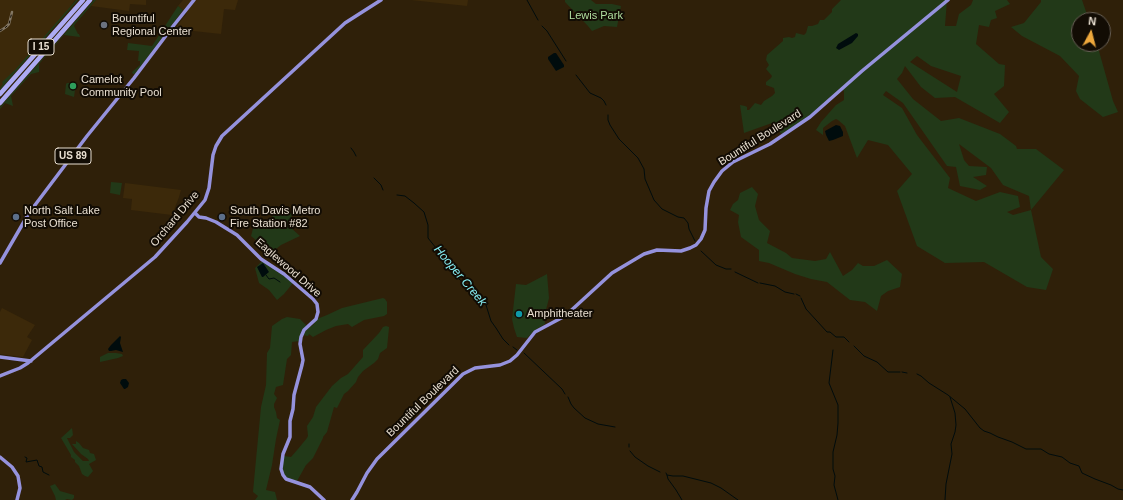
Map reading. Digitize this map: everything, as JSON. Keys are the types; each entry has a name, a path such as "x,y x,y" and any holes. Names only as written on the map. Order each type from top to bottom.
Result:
{"highway":[{"name":"I 15","path":"0,94 83,0"},
{"name":"I 15","path":"0,103 91,0"}],"main road":[{"name":"US 89","path":"0,263 29,213 87,136 194,0"},
{"name":"Orchard Drive","path":"0,376 22,367 152,260 205,200 207,196 213,155 222,136 345,23 381,0"},
{"name":"Bountiful Boulevard","path":"352,500 367,473 382,454 463,374 475,368 500,365 510,361 535,332 569,313 616,270 651,251 681,251 696,245 705,232 706,208 709,191 724,169 733,162 770,144 810,117 862,71 948,0"},
{"name":"Eaglewood Drive","path":"195,213 199,217 216,222 239,236 261,259 284,274 317,304 318,312 316,319 304,330 301,337 302,365 294,395 293,410 290,422 290,437 283,455 281,469 285,478 290,481 307,485 324,500"},
{"path":"191,217 199,217"},
{"path":"0,357 31,360"},
{"path":"35,357 37,361"},
{"path":"0,457 12,467 19,478 20,488 17,500"}],"shaded area":[{"path":"0,0 75,0 64,16 0,89"},
{"path":"96,0 146,0 146,5 130,4 129,11 91,6"},
{"path":"183,0 238,0 235,10 224,9 221,34 175,29 187,13 178,6"},
{"path":"411,0 468,0 467,6"},
{"path":"856,33 858,36 852,43 839,50 836,48 838,44"},
{"path":"556,53 564,65 564,67 556,71 548,59 548,57"},
{"path":"836,125 840,126 843,136 829,141 825,131"},
{"path":"125,183 181,190 172,215 131,210 132,199 123,198"},
{"path":"263,263 269,272 262,277 257,267"},
{"path":"2,308 35,325 27,337 32,340 23,357 0,354 0,312"},
{"path":"120,336 120,343 123,352 116,350 109,351 108,349"},
{"path":"123,379 126,379 129,383 128,387 125,389 120,383"}],"green space":[{"path":"76,0 78,0 0,90 3,84 2,82 15,70"},
{"path":"94,0 96,0 74,26 80,37 64,35 39,64 39,72 31,74 11,96 13,106 5,103 0,109 0,107"},
{"name":"Lewis Park","path":"565,0 591,0 596,4 612,4 621,6 617,27 604,26 592,31 565,2"},
{"path":"841,0 947,0 945,26 956,26 959,14 971,5 973,0 1007,0 1010,4 995,11 997,18 991,20 989,27 979,25 976,44 999,64 1005,65 1004,86 994,94 1009,112 1000,123 955,97 935,98 921,87 905,66 897,79 913,99 941,121 959,118 1000,134 1016,146 1017,149 1036,149 1064,170 1031,210 1041,257 1053,269 1046,290 1027,287 984,262 945,263 917,246 897,191 912,174 888,145 868,140 857,158 845,126 838,120 836,119 832,121 823,128 823,135 816,130 836,105 844,100 844,91 840,88 813,113 782,134 774,127 772,123 744,133 740,105 747,107 747,110 749,110 755,103 761,105 775,93 774,88 766,85 766,82 772,76 766,69 769,65 766,60 767,55 783,41 783,38 795,37 796,33 804,35 808,26 818,24 820,20 824,20 832,12 832,9","holes":["917,56 931,66 961,76 957,92 910,62","886,91 903,103 947,166 956,167 960,186 980,190 987,186 973,177 986,175 987,167 969,166 964,160 959,144 991,168 1003,185 1029,196 1031,210 1013,215 1007,212 1020,207 1018,196 1000,192 976,201 948,188 950,178 917,135 902,108 883,95"]},
{"path":"1041,0 1082,0 1086,12 1071,12 1071,52 1099,52 1113,101 1118,112 1103,117 1080,99 1076,91 1079,76 1060,56 1022,36 1011,27 1024,23"},
{"path":"178,6 183,10 135,74 133,74 132,72 140,65 140,61 138,61 139,51 127,50 128,43 152,46"},
{"path":"67,83 76,83 74,97 65,94"},
{"path":"111,182 122,183 120,195 110,193"},
{"path":"752,187 758,194 755,206 759,220 770,231 767,243 786,253 792,258 815,261 826,259 830,252 843,276 852,270 858,263 863,266 874,266 887,260 902,274 900,287 888,291 881,296 877,311 865,302 850,300 827,282 811,279 769,263 759,261 759,250 741,237 738,222 739,215 730,210 733,204 738,200 740,193"},
{"path":"273,213 292,213 290,227 300,236 281,245 271,253 251,236 254,225 271,226"},
{"path":"262,261 280,271 293,283 277,300 269,290 259,283 255,268"},
{"path":"547,274 549,298 544,316 545,324 535,330 527,338 517,337 512,319 516,284 526,285"},
{"path":"383,298 387,302 387,314 384,316 364,320 352,327 348,324 336,326 313,337 309,334 308,336 303,335 317,319 342,308"},
{"path":"287,317 300,319 307,326 299,341 292,342 291,355 287,359 283,385 276,387 274,394 277,398 274,407 277,418 280,420 266,490 275,492 277,500 255,500 258,496 253,492 261,407 266,385 267,353 270,348 272,326"},
{"path":"383,327 389,327 387,348 380,353 378,359 374,363 363,371 358,377 356,382 344,394 337,408 334,407 327,432 313,458 306,465 297,481 285,477 282,469 284,456 291,457 307,438 307,426 313,417 316,407 332,386 348,374 363,357 363,350"},
{"path":"108,353 122,354 123,356 100,362 100,357"},
{"path":"72,428 73,435 70,438 67,438 74,452 83,461 89,461 72,444 76,444 76,441 83,448 94,454 96,460 89,464 93,471 88,477 82,474 79,466 71,457 61,438"},
{"path":"55,484 60,491 74,495 74,498 72,500 56,500 50,486"}],"waterway":[{"path":"527,0 538,20"},
{"path":"542,26 547,31 566,61"},
{"path":"576,75 590,93 601,98 606,105"},
{"path":"608,115 610,125 619,139 638,158 644,169 645,179 654,200 662,209 678,217 684,218 688,223 689,229 695,241"},
{"name":"Hooper Creek","path":"351,148 356,156"},
{"name":"Hooper Creek","path":"374,178 381,185 383,190"},
{"name":"Hooper Creek","path":"397,195 405,196 424,212 428,225 428,238 436,248 439,255 451,266 457,277 486,305 491,321 509,345"},
{"path":"701,251 716,265 726,269 731,269"},
{"path":"735,272 758,283"},
{"path":"266,275 269,279 274,278 280,282"},
{"path":"760,283 775,286 785,292 794,294"},
{"path":"796,294 800,296"},
{"path":"801,298 806,309 827,332 830,332 836,337 844,337 849,342"},
{"path":"854,346 864,356 877,362 888,372 900,372"},
{"name":"Hooper Creek","path":"513,347 517,350"},
{"path":"833,350 829,383 838,405 837,435 833,452 833,469 835,476 834,485 838,500"},
{"name":"Hooper Creek","path":"524,353 562,389 565,394"},
{"path":"902,372 907,373"},
{"path":"917,374 948,395 965,409 984,431 1026,449 1041,449 1049,454 1062,457 1070,463 1079,466 1082,473 1123,490"},
{"name":"Hooper Creek","path":"568,397 574,408 585,418 598,424 615,427"},
{"path":"945,500 946,484 952,454 951,444 956,425 955,413 950,397"},
{"name":"Hooper Creek","path":"630,451 635,457 660,472"},
{"path":"25,457 27,458 26,462 37,460 39,466 42,467 43,472 49,475"},
{"path":"666,473 668,479 682,500"},
{"path":"667,475 683,476 711,483 738,500"}],"railway":[{"path":"0,31 9,24 12,12"}],"place":[{"name":"Bountiful Regional Center","path":"104,25"},
{"name":"Camelot Community Pool","path":"73,86"},
{"name":"North Salt Lake Post Office","path":"16,217"},
{"name":"South Davis Metro Fire Station #82","path":"222,217"},
{"name":"Amphitheater","path":"519,314"}]}
